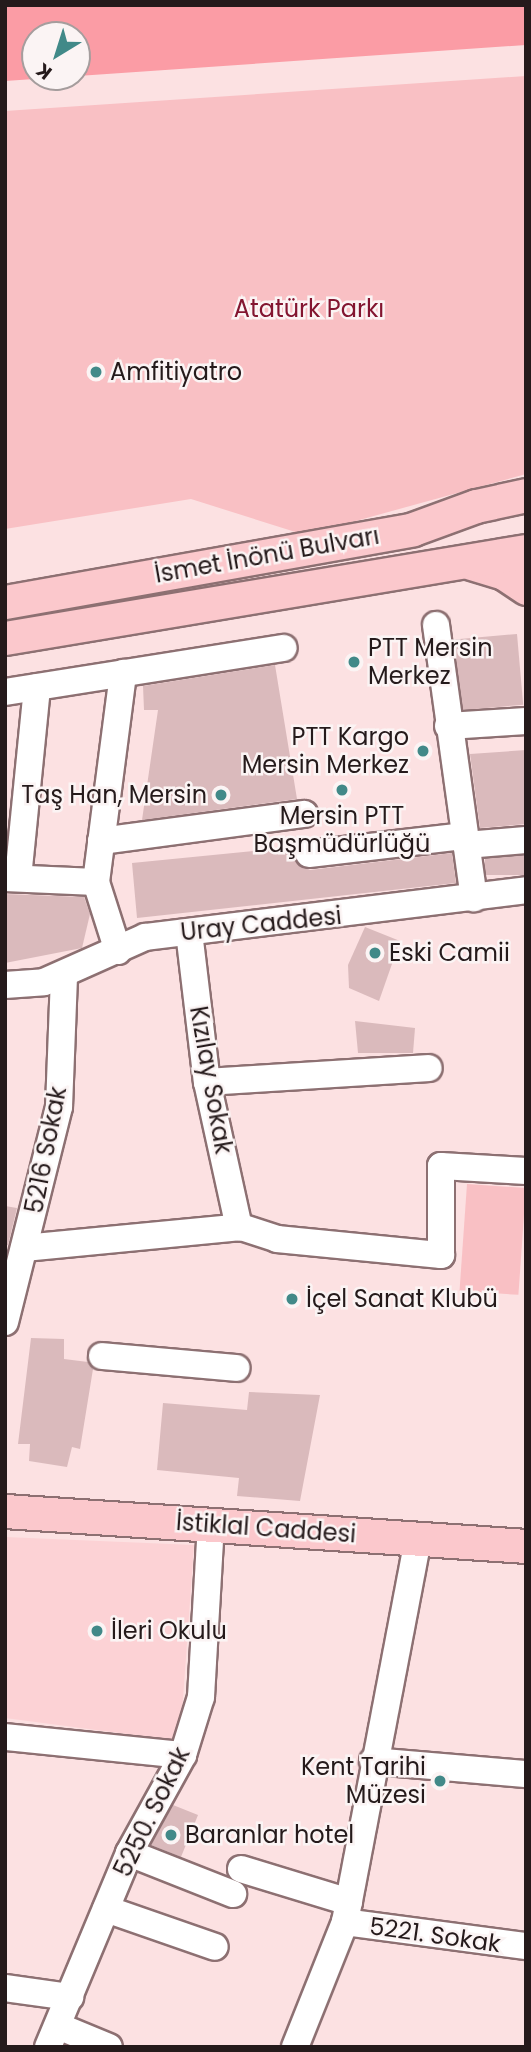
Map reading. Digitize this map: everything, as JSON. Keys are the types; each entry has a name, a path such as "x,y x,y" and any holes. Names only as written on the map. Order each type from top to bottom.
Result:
{"main road":[{"name":"İsmet İnönü Bulvarı","path":"5,602 413,529 476,506 526,495"},
{"name":"İsmet İnönü Bulvarı","path":"5,638 468,563 526,551"},
{"path":"468,563 504,573 526,588"},
{"name":"İstiklal Caddesi","path":"5,1511 526,1546"}],"street":[{"path":"436,625 474,898"},
{"path":"5,692 284,648"},
{"path":"118,951 96,882 123,673"},
{"path":"37,687 12,878 96,882"},
{"path":"448,726 526,721"},
{"path":"101,841 304,814"},
{"path":"309,854 465,841 526,840"},
{"name":"Uray Caddesi","path":"5,985 44,982 145,937 526,890"},
{"name":"Kızılay Sokak","path":"189,932 207,1082 239,1228"},
{"name":"5216 Sokak","path":"5,1322 11,1274 24,1248 59,1107 64,974"},
{"path":"207,1082 429,1068"},
{"path":"24,1248 239,1228 278,1239 440,1255 442,1167 526,1171"},
{"path":"102,1356 236,1368"},
{"name":"5250. Sokak","path":"53,2036 129,1853 183,1755 201,1697 211,1524"},
{"path":"295,2047 347,1912 373,1761 418,1539"},
{"path":"5,1737 183,1755"},
{"path":"373,1761 526,1774"},
{"name":"5221. Sokak","path":"129,1853 347,1912 526,1946"},
{"path":"106,1909 215,1947"},
{"path":"5,1988 70,1997"},
{"path":"53,2036 109,2047"}],"shaded area":[{"path":"5,5 526,5 526,45 91,75 91,21 21,21 21,80 5,81"},
{"name":"İleri Okulu","path":"5,1537 194,1545 180,1741 5,1718"}],"green space":[{"name":"Atatürk Parkı","path":"526,76 526,474 305,535 191,499 5,529 5,111"},
{"path":"467,1184 526,1188 518,1295 460,1291"}],"building":[{"path":"517,634 523,705 460,710 454,639"},
{"path":"275,665 297,799 142,820 158,710 144,710 143,686"},
{"path":"526,750 526,824 480,828 470,754"},
{"path":"295,847 296,863 310,870 452,853 456,883 137,918 132,863"},
{"path":"485,856 526,856 526,875 485,875"},
{"path":"5,894 84,897 90,914 82,948 5,963"},
{"name":"Eski Camii","path":"365,927 400,941 379,1001 349,988 348,965"},
{"path":"355,1021 415,1028 413,1053 358,1053"},
{"path":"5,1206 17,1208 8,1245 5,1245"},
{"path":"31,1338 64,1339 64,1359 88,1362 93,1369 80,1449 72,1447 67,1467 29,1461 30,1444 18,1444"},
{"path":"249,1392 320,1395 300,1501 237,1496 239,1478 157,1470 163,1403 247,1410"},
{"name":"Baranlar hotel","path":"173,1805 198,1815 181,1857 151,1845"}],"place":[{"name":"Amfitiyatro","path":"96,372"},
{"name":"PTT Mersin Merkez","path":"354,662"},
{"name":"PTT Kargo Mersin Merkez","path":"423,751"},
{"name":"Mersin PTT Başmüdürlüğü","path":"342,790"},
{"name":"Taş Han, Mersin","path":"221,795"},
{"name":"Eski Camii","path":"375,953"},
{"name":"İçel Sanat Klubü","path":"292,1299"},
{"name":"İleri Okulu","path":"97,1631"},
{"name":"Kent Tarihi Müzesi","path":"440,1781"},
{"name":"Baranlar hotel","path":"171,1835"}]}
